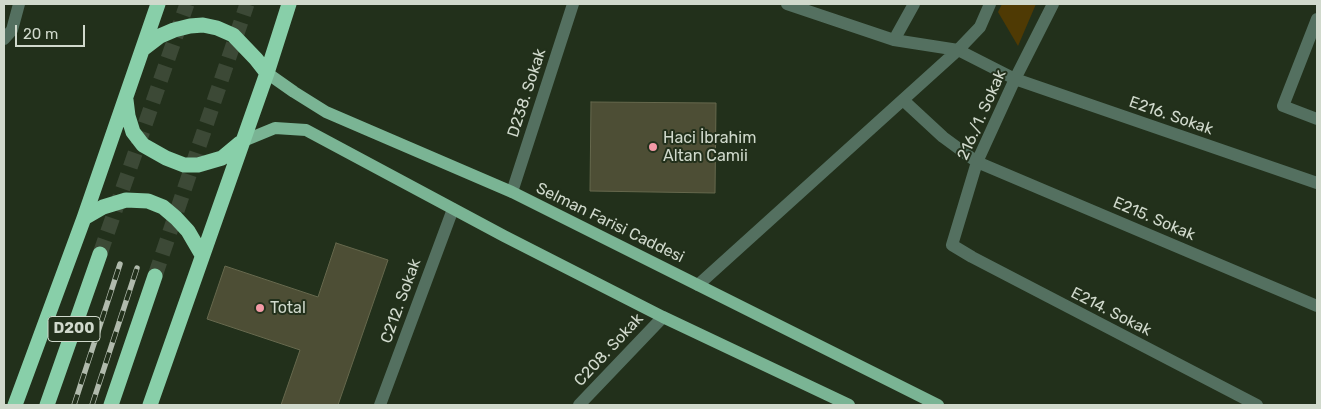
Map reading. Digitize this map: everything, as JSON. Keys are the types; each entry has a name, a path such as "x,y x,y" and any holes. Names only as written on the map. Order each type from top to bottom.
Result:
{"highway":[{"path":"15,405 84,218 158,4"},
{"path":"150,405 241,142 267,74 289,4"},
{"path":"143,49 160,36 174,30 203,25 217,28 233,35 256,59 267,74"},
{"path":"126,96 128,116 133,132 144,145 184,166 222,158 241,142"},
{"path":"84,218 103,207 126,200 148,202 163,207 176,218 188,231 202,255"},
{"name":"D200","path":"47,405 100,254"},
{"path":"111,405 155,276"}],"main road":[{"name":"Selman Farisi Caddesi","path":"267,74 326,112 512,192 938,405"},
{"path":"241,142 276,128 306,130 663,317 849,405"}],"street":[{"path":"4,39 12,30 19,4"},
{"name":"D238. Sokak","path":"512,192 573,4"},
{"name":"E216. Sokak","path":"787,4 814,8 894,40 958,50 1015,79 1317,183"},
{"path":"894,40 914,4"},
{"path":"698,285 958,50 980,27 990,4"},
{"name":"216./1. Sokak","path":"952,245 977,162 1015,79 1053,4"},
{"path":"1317,19 1283,106 1317,119"},
{"name":"E215. Sokak","path":"903,100 943,138 977,162 1317,306"},
{"name":"C212. Sokak","path":"380,405 453,208"},
{"name":"E214. Sokak","path":"952,245 972,258 1256,405"},
{"name":"C208. Sokak","path":"579,405 663,317"}],"shaded area":[{"path":"1002,4 1036,4 1018,46 998,12"}],"building":[{"name":"Haci İbrahim Altan Camii","path":"591,102 716,103 715,193 590,191"},
{"path":"336,243 388,260 338,405 281,405 300,350 207,319 225,266 318,297"}],"tunnel":[{"path":"100,254 187,4"},
{"path":"155,276 247,4"}],"railway":[{"path":"74,405 120,264"},
{"path":"92,405 137,268"}],"place":[{"name":"Haci İbrahim Altan Camii","path":"653,147"},
{"name":"Total","path":"260,308"}]}
